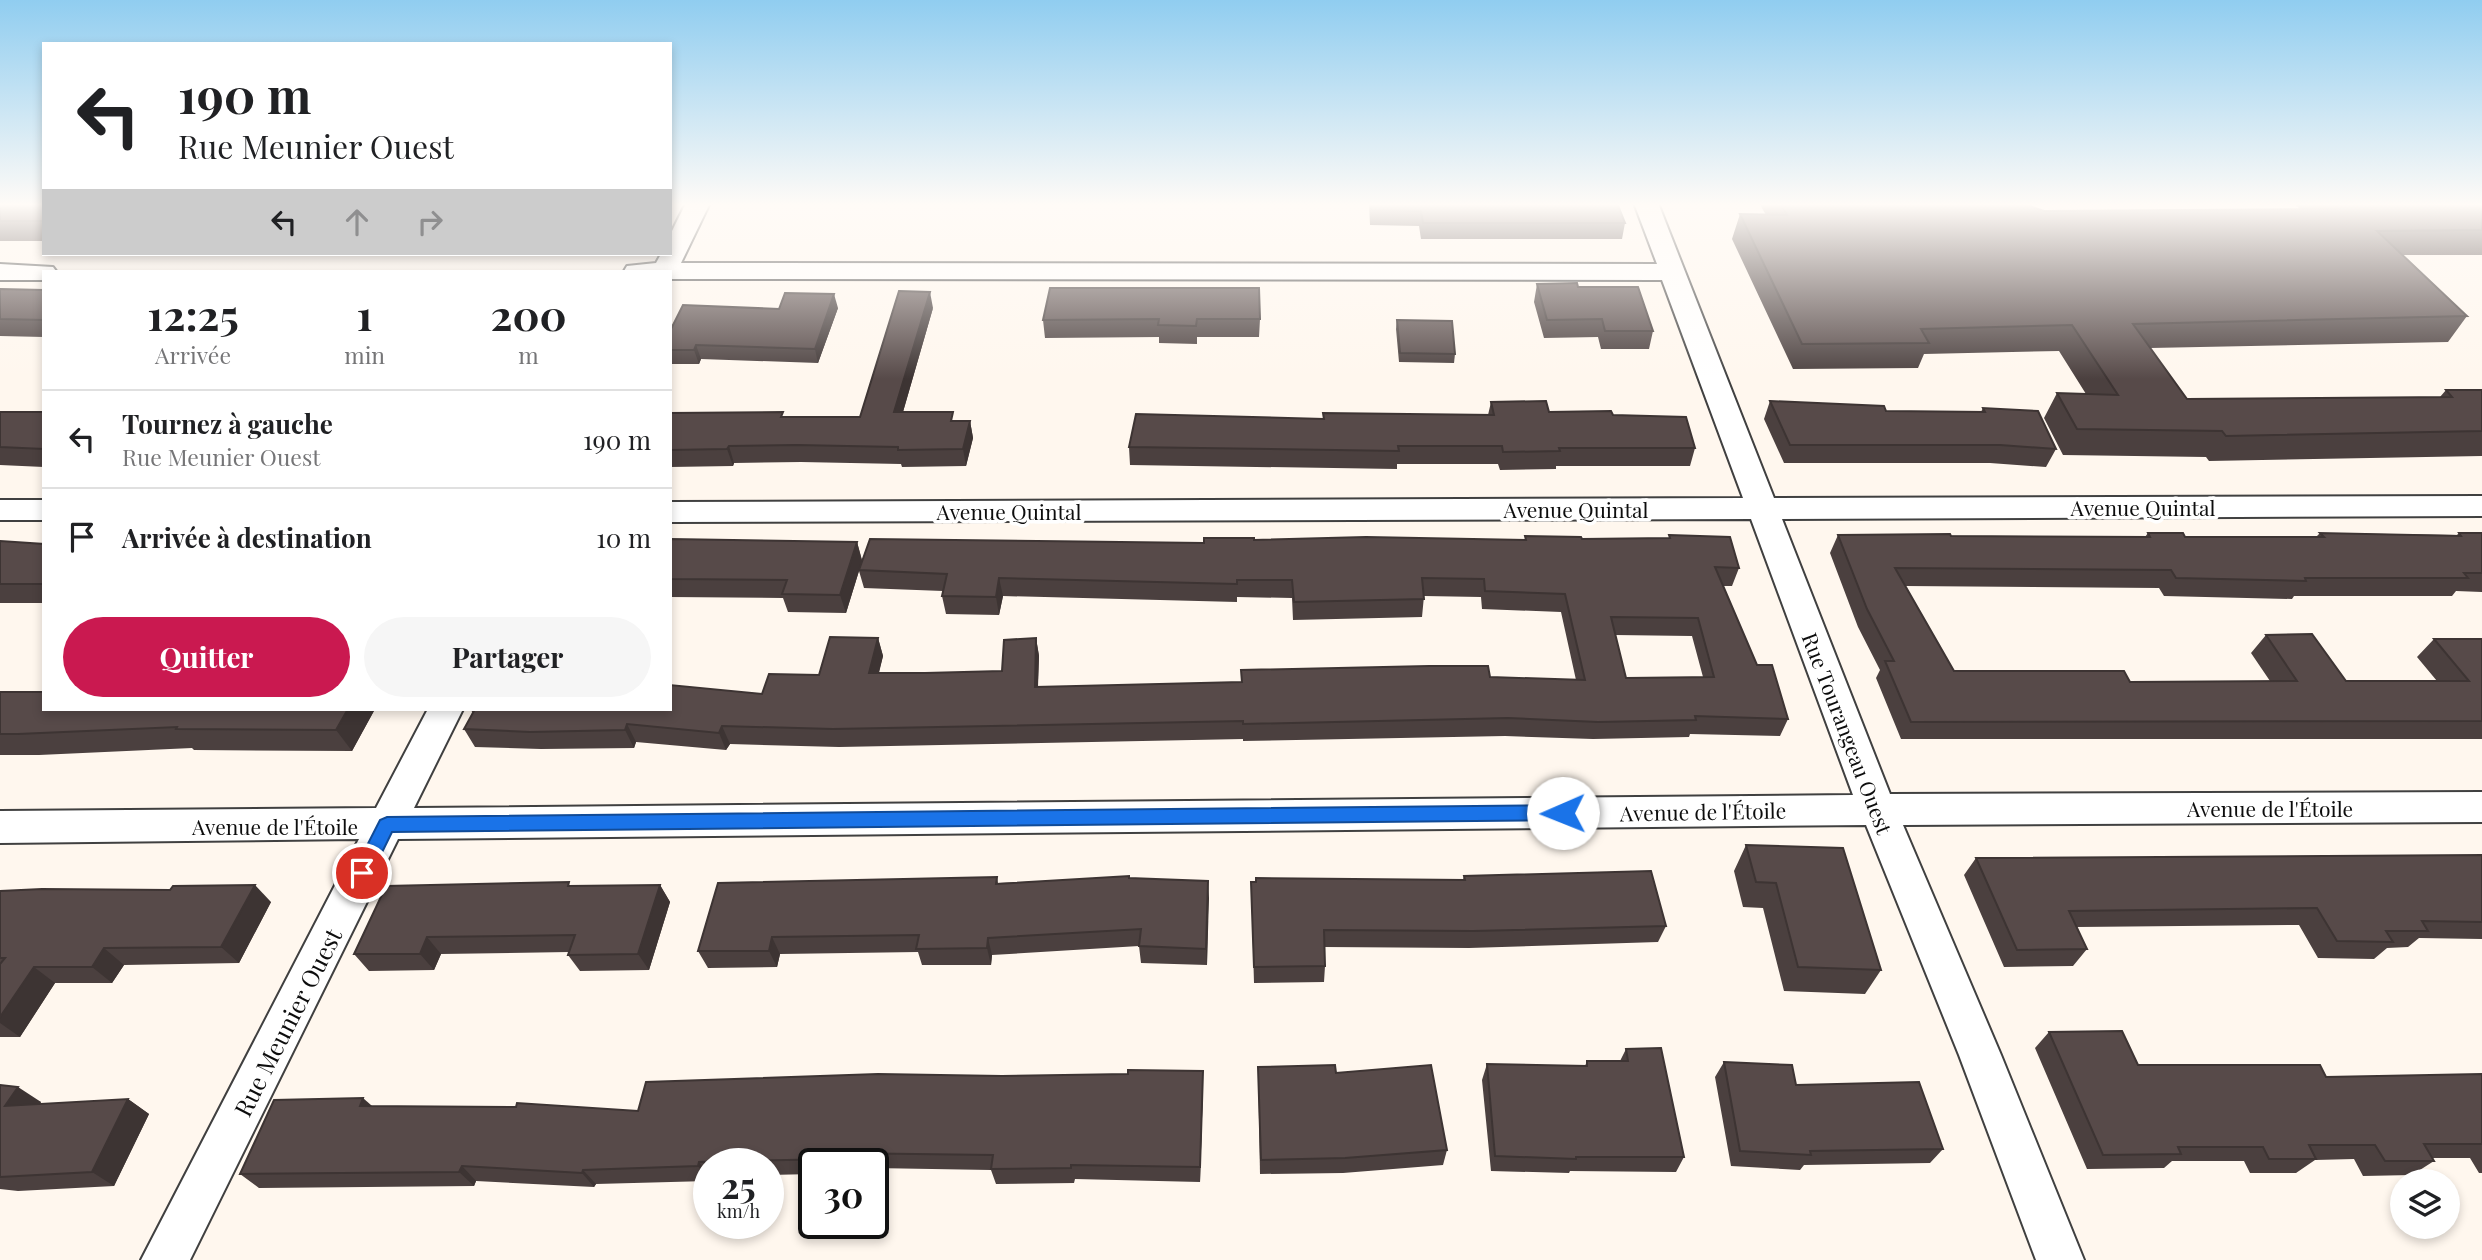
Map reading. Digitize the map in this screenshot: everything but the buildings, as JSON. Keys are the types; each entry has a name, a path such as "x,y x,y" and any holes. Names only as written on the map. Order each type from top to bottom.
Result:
{"street":[{"name":"Rue Tourangeau Ouest","path":"1667,262 1878,810 1980,1055 2060,1260"},
{"path":"672,271 1671,272"},
{"path":"0,272 42,272"},
{"name":"Avenue Quintal","path":"672,512 2482,506"},
{"path":"0,510 42,510"},
{"name":"Rue Meunier Ouest","path":"165,1260 444,711"},
{"name":"Avenue de l'Étoile","path":"0,827 2482,807"}],"route":[{"path":"362,873 387,825 1563,813"}]}
